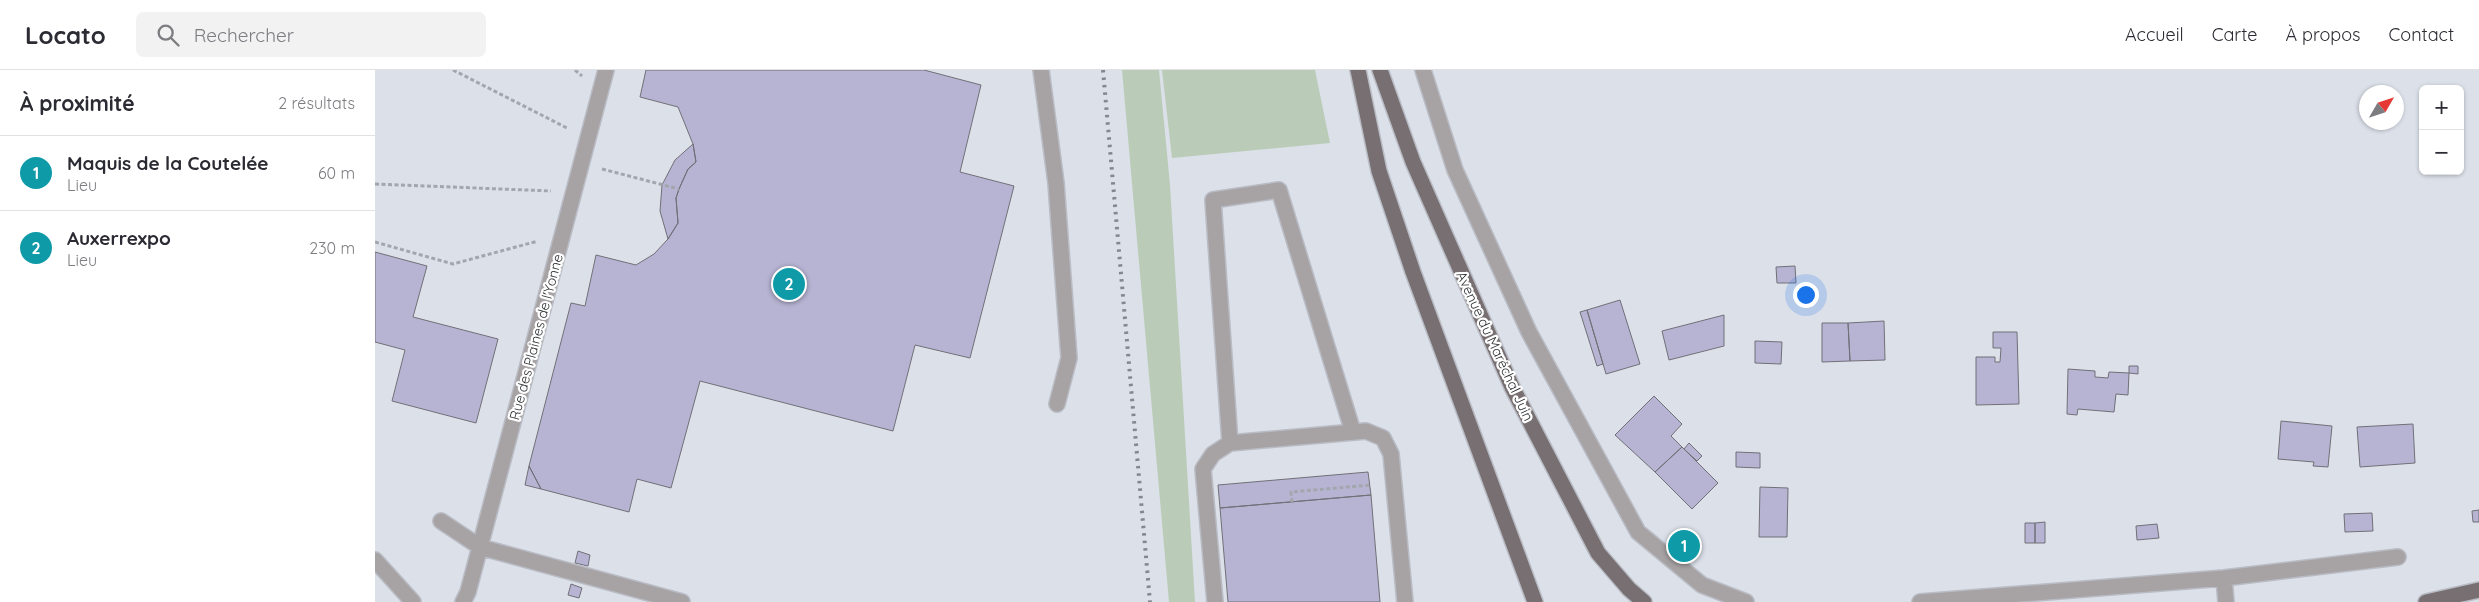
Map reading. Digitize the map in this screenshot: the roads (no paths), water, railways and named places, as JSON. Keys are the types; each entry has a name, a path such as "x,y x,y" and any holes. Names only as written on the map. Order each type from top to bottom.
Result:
{"main road":[{"path":"1358,70 1379,171 1413,272 1535,602"},
{"name":"Avenue du Maréchal Juin","path":"1380,70 1413,162 1512,387 1597,553 1644,602"},
{"path":"2426,602 2479,590"}],"street":[{"name":"Rue des Plaines de l'Yonne","path":"463,602 468,592 606,70"},
{"path":"1041,70 1056,183 1069,358 1057,404"},
{"path":"1423,70 1455,170 1529,332 1638,532 1702,585 1746,602"},
{"path":"1230,443 1213,200 1279,190 1353,432"},
{"path":"1215,602 1203,469 1213,454 1230,443 1366,431 1383,438 1391,454 1405,602"},
{"path":"441,521 480,547 682,602"},
{"path":"1920,602 2224,578 2399,556"},
{"path":"375,560 413,602"},
{"path":"2224,578 2226,602"}],"railway":[{"path":"1103,70 1150,602"}],"place":[{"name":"Auxerrexpo","path":"789,284"},
{"name":"Maquis de la Coutelée","path":"1684,546"}]}
